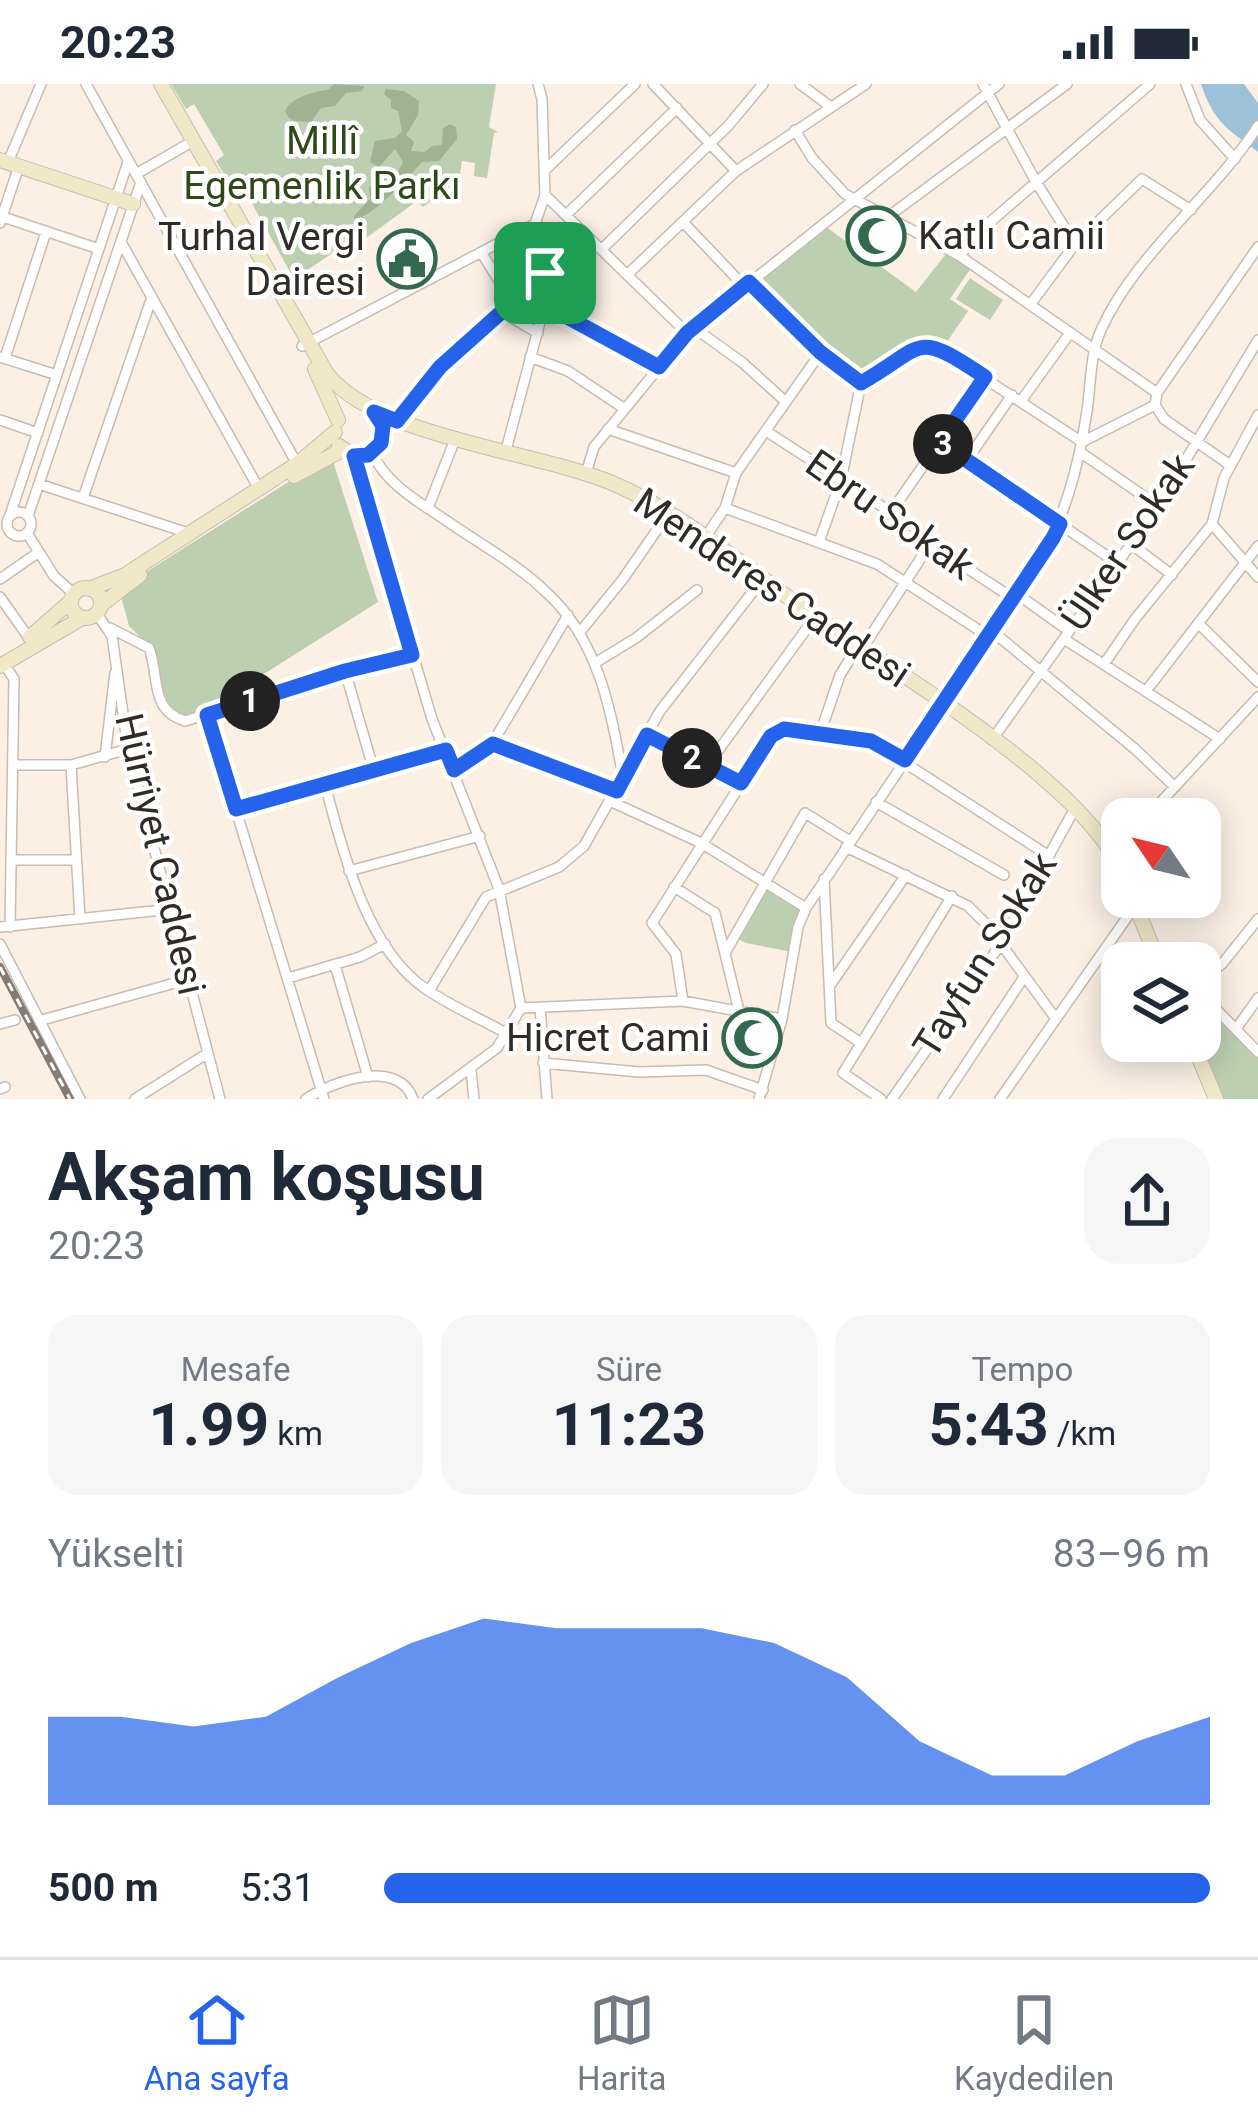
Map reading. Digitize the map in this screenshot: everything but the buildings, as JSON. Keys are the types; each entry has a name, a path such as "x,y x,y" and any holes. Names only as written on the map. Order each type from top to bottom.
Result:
{"street":[{"path":"41,84 9,163 1,219 116,255"},
{"path":"86,84 297,464"},
{"name":"Menderes Caddesi","path":"151,84 192,142"},
{"name":"Menderes Caddesi","path":"161,84 306,344 333,402 336,426"},
{"path":"506,450 545,305 545,273 535,224 544,195 538,84"},
{"path":"544,172 635,84"},
{"path":"653,84 736,171"},
{"path":"602,249 763,84"},
{"path":"800,84 831,107"},
{"path":"628,274 736,171 866,84"},
{"path":"586,473 594,447 690,330 985,88 999,84"},
{"path":"889,216 1067,84"},
{"path":"960,256 974,236 1150,84"},
{"path":"1186,84 1200,120 1235,159"},
{"path":"985,88 1075,244"},
{"path":"566,215 677,109"},
{"path":"542,1063 639,1072 706,1070 761,1094 806,908 1060,524 1081,447 1095,350 1116,304 1258,126"},
{"path":"795,130 812,158 845,194 960,256 1095,350 1156,399 1164,418 1230,465"},
{"path":"27,533 28,516 138,178 192,142"},
{"path":"11,534 6,524 128,160"},
{"path":"9,163 133,204"},
{"path":"1030,305 1075,244 1142,179 1192,211"},
{"path":"544,195 690,330 743,363 786,403"},
{"path":"683,222 820,352 861,383"},
{"path":"306,344 535,224"},
{"path":"46,232 2,358 74,380"},
{"path":"120,242 260,488"},
{"path":"1081,447 1156,399 1258,247"},
{"path":"481,252 513,303"},
{"path":"397,421 440,367 545,273"},
{"path":"83,499 152,297"},
{"path":"545,305 659,367"},
{"path":"502,312 538,333"},
{"path":"967,460 1070,333"},
{"name":"Ülker Sokak","path":"992,740 1158,506 1258,340"},
{"name":"Menderes Caddesi","path":"306,344 337,387 369,410 586,473 638,495 943,704 1101,833"},
{"path":"819,542 841,480 861,383 902,354 929,344 1017,398 1158,506"},
{"path":"704,538 725,508 736,473 820,352"},
{"path":"530,357 568,371 625,409"},
{"path":"891,512 985,377"},
{"path":"1,662 78,595 125,575 297,464 347,410 369,410 382,422 384,434 372,453"},
{"path":"1104,664 1212,524 1230,465 1258,415"},
{"path":"0,420 54,439"},
{"path":"336,426 365,491 412,655 499,889 521,1008 497,1048 428,1099"},
{"path":"608,429 736,473"},
{"name":"Menderes Caddesi","path":"384,434 428,430"},
{"name":"Ebru Sokak","path":"766,430 1220,739"},
{"path":"428,508 456,437"},
{"path":"940,442 1117,563"},
{"path":"1,662 93,612 130,582 244,508 348,453 372,453"},
{"path":"372,453 391,480 534,581 568,615 595,663 616,733 623,778"},
{"path":"365,491 375,479 391,480"},
{"path":"39,484 189,534"},
{"path":"725,508 877,564 990,633 1041,670 1174,788"},
{"path":"10,515 19,511 28,516"},
{"path":"580,632 668,514"},
{"path":"1212,524 1258,577"},
{"path":"27,533 58,581 78,595 98,594 93,612"},
{"path":"0,542 11,534 27,533"},
{"path":"820,734 840,675 930,544"},
{"path":"1131,544 1172,575"},
{"path":"1146,691 1258,546"},
{"path":"0,579 39,552"},
{"path":"429,991 486,897 546,873 584,846 647,735 700,655 762,580"},
{"path":"595,663 697,590"},
{"path":"78,595 74,613 93,612 110,628 149,648 159,702 164,711 185,721 412,655"},
{"path":"0,597 29,638"},
{"path":"454,770 493,744 568,615"},
{"path":"707,766 815,617"},
{"path":"1199,624 1258,682"},
{"name":"Hürriyet Caddesi","path":"110,628 128,749 220,1099"},
{"path":"1,662 14,679 5,927 172,909"},
{"path":"105,757 116,670"},
{"path":"345,671 374,771"},
{"path":"1165,798 1258,697"},
{"path":"207,715 323,1094"},
{"path":"683,1001 676,954 652,923 774,733 784,729 871,741 1049,856"},
{"path":"647,735 741,783"},
{"path":"493,744 615,796 806,908"},
{"path":"13,765 71,765 128,749"},
{"path":"236,809 446,750"},
{"path":"71,765 80,920"},
{"path":"325,784 349,871 385,944 429,991 506,1033"},
{"path":"876,802 1004,875"},
{"name":"Tayfun Sokak","path":"892,1099 1000,945 1075,808"},
{"path":"725,953 805,813 848,844 952,896 979,916 1055,1019"},
{"path":"349,871 480,836"},
{"path":"11,860 75,860"},
{"path":"829,987 906,874"},
{"path":"824,879 831,1023 862,1042"},
{"path":"674,887 715,913 740,1011"},
{"path":"881,1099 843,1072 952,896"},
{"path":"1000,1099 1122,918"},
{"path":"1221,965 1258,919"},
{"path":"0,944 80,1099"},
{"path":"288,979 385,944"},
{"path":"335,965 368,1077"},
{"path":"943,1099 1024,977"},
{"path":"42,1021 189,979"},
{"path":"1236,1028 1258,998"},
{"path":"521,1008 683,1001 782,1018"},
{"path":"540,1007 547,1099"},
{"path":"1221,1013 1258,1052"},
{"path":"0,1024 15,1020"},
{"path":"135,1099 208,1053"},
{"path":"1201,1062 1216,1099"},
{"path":"471,1070 474,1099"},
{"path":"306,1099 368,1077 401,1080 413,1099"}],"green space":[{"name":"Millî Egemenlik Parkı","path":"171,84 496,84 489,127 498,132 494,133 487,178 474,176 475,163 462,161 459,181 423,207 417,201 362,241 358,236 294,279 244,189 235,193 216,161 224,155 194,104 186,109"},
{"path":"334,84 365,86 362,91 346,93 335,106 321,108 311,122 287,115 292,102"},
{"path":"386,89 404,91 419,101 418,115 406,135 414,142 411,151 425,152 442,145 443,128 450,124 456,127 457,139 439,161 422,162 384,201 357,220 353,217 370,199 369,188 383,177 395,178 403,162 395,149 379,167 370,162 375,141 395,138 402,131 398,111 384,94"},
{"path":"822,224 916,292 949,250 973,265 950,299 968,311 942,349 924,345 861,383 749,282"},
{"path":"970,278 1003,300 990,320 956,299"},
{"path":"331,455 378,602 205,711 183,718 170,711 160,690 155,651 129,626 119,589"},
{"path":"764,881 806,908 792,952 734,937"},
{"path":"1221,1014 1258,1052 1258,1099 1216,1099 1201,1062 1221,1062"}],"water":[{"path":"1201,84 1244,84 1258,103 1258,152 1217,117"}],"railway":[{"path":"0,967 70,1099"}],"place":[{"name":"Katlı Camii","path":"876,236"},
{"name":"Turhal Vergi Dairesi","path":"407,259"},
{"name":"Hicret Cami","path":"752,1038"}],"route":[{"path":"545,273 545,305 659,367 687,333 749,282 820,352 861,383 910,350 929,344 940,348 985,377 940,442 1060,524 1053,538 905,760 871,741 784,729 771,736 741,783 647,735 617,791 493,744 454,770 446,750 236,809 207,715 412,655 354,456 368,455 381,443 383,426 374,412 397,421 440,367 545,273"}]}
